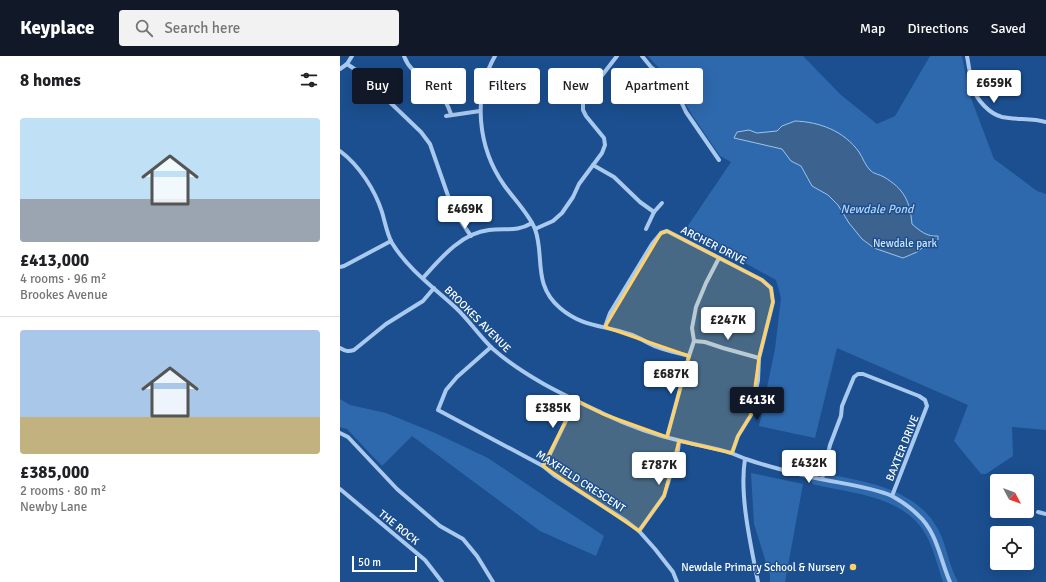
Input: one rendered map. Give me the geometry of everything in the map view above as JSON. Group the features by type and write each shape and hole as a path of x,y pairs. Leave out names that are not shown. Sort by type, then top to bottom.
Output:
{"street":[{"path":"340,69 347,64 352,56"},
{"path":"404,56 407,65 442,95 451,114"},
{"path":"494,56 484,85 480,111 483,140 494,171 535,229 538,240 541,275 545,288 552,299 558,306 576,319 590,325 632,334 658,347 689,356"},
{"path":"535,229 553,221 562,212 574,197 579,184 602,153 604,138 586,116 583,110 583,102 585,93 600,78 617,56"},
{"path":"642,56 651,67 670,82 686,112 719,160"},
{"path":"967,56 973,88 980,101 989,111 1001,117 1037,119 1046,122"},
{"path":"347,64 368,78 376,89 420,132 430,144 451,204 471,236"},
{"path":"446,116 451,114 480,111"},
{"name":"BROOKES AVENUE","path":"340,151 346,155 359,170 370,187 379,204 391,241 403,258 422,278 457,309 491,347 513,366 534,379 603,414 625,423 679,441 732,453 746,459 892,496"},
{"path":"593,165 614,177 640,202 654,212"},
{"path":"646,229 654,212 662,203"},
{"path":"422,278 442,256 481,231 518,229 532,223"},
{"name":"ARCHER DRIVE","path":"605,327 610,313 652,244 661,233 667,231 762,280 771,288 773,302 759,358 758,380 751,415 738,436 732,453"},
{"path":"340,267 391,241"},
{"path":"667,437 694,340 692,328 696,307 719,258"},
{"path":"340,348 350,351 354,350 382,327 423,301 434,288"},
{"path":"694,340 759,358"},
{"name":"MAXFIELD CRESCENT","path":"491,347 446,390 438,410 543,466 554,475 626,521 639,531 655,549 673,572 677,582"},
{"name":"BAXTER DRIVE","path":"822,479 830,445 841,416 842,406 854,377 858,374 863,374 919,396 925,400 927,406 892,496"},
{"path":"543,466 576,400"},
{"path":"340,433 348,437 397,489 435,522 463,539 477,556 493,582"},
{"path":"639,531 664,496 678,450 679,441"},
{"path":"746,459 744,469 745,498 758,582"},
{"name":"THE ROCK","path":"340,489 425,560 442,582"},
{"path":"892,496 917,514 928,526 933,534 950,582"},
{"path":"1038,512 1046,514"}],"highlighted area":[{"path":"667,231 762,280 771,288 773,302 759,358 751,415 738,436 732,453 679,441 664,496 639,531 543,466 576,400 603,414 667,437 689,356 605,327 661,233"}],"green space":[{"name":"Newdale park","path":"648,56 803,56 841,95 877,124 895,116 930,56 962,56 969,93 994,159 1037,191 1046,194 1046,430 1012,427 1013,456 986,474 981,474 954,441 968,405 837,348 815,438 759,426 775,349 781,298 776,280 685,230 731,162 720,156 686,104 703,104 703,68 659,68"},
{"path":"340,399 350,405 386,413 435,433 488,458 604,536 596,556 540,531 412,436 382,466 347,429 340,427"},
{"path":"751,473 803,484 785,582 770,582 770,575 754,524"},
{"path":"823,473 889,489 918,505 939,531 952,570 958,582 943,582 930,542 923,530 913,518 901,509 887,502 857,493 812,484 811,477 822,479"}],"water":[{"name":"Newdale Pond","path":"795,121 813,123 831,129 846,138 859,152 871,171 897,186 905,196 910,209 912,224 927,234 938,236 938,240 930,242 917,252 903,258 874,248 862,239 849,223 838,205 828,195 812,186 801,166 791,161 782,149 734,138 737,132 749,130 757,133 777,131 782,126"}],"place":[{"name":"Newdale Primary School & Nursery","path":"853,567"}]}
